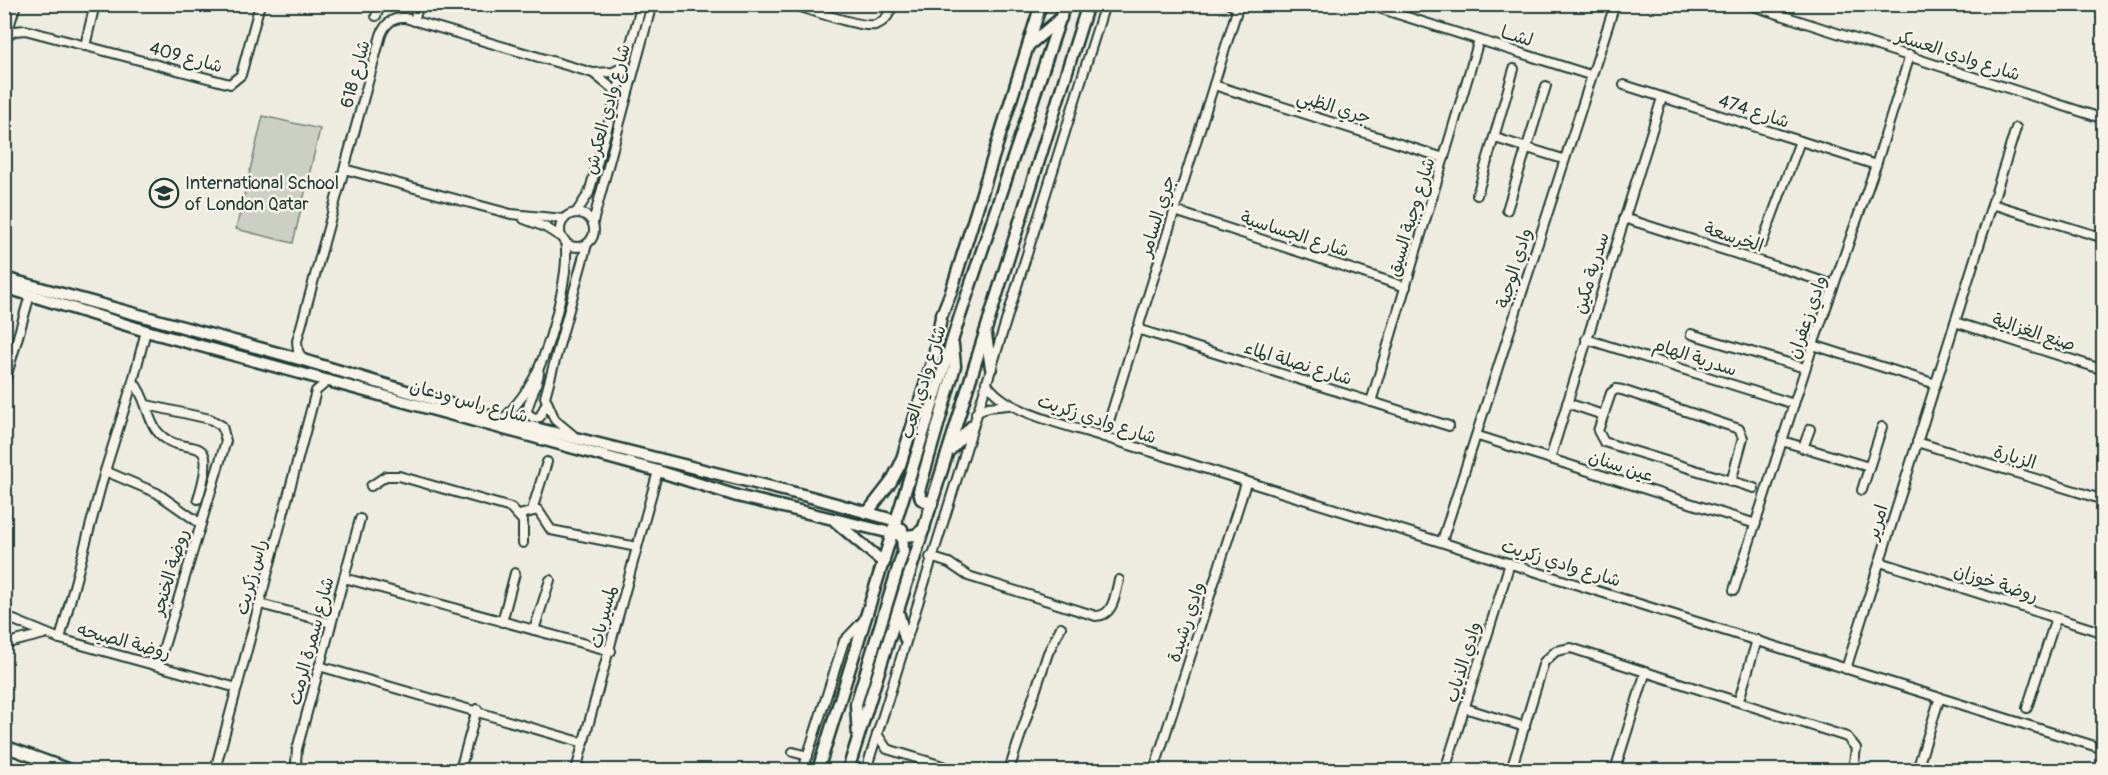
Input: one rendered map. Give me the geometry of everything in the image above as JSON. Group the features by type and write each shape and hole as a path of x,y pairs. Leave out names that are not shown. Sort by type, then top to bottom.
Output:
{"street":[{"path":"5,40 8,4"},
{"path":"8,15 16,4"},
{"path":"85,46 95,4"},
{"name":"شارع 409","path":"8,15 26,30 231,84 241,75 260,4"},
{"path":"376,15 381,4"},
{"name":"شارع وادي العكرش","path":"576,213 589,193 642,4"},
{"name":"شارع وادي العكرش","path":"592,222 652,4"},
{"path":"791,4 868,25 876,25 888,17 893,4"},
{"name":"شارع وادي العب","path":"867,513 891,482 903,456 936,344 940,317 951,292 1041,4"},
{"name":"شارع وادي العب","path":"897,522 959,319 1065,4"},
{"path":"848,771 1088,4"},
{"path":"866,771 930,557 1105,4"},
{"path":"1228,4 1239,6"},
{"name":"لشــا","path":"1366,4 1590,75"},
{"name":"وادي الوجبة","path":"1442,541 1478,436 1563,159 1615,4"},
{"name":"شارع وادي العسكر","path":"1747,4 2103,119"},
{"path":"414,21 418,5"},
{"name":"جري السامر","path":"1104,437 1239,6"},
{"name":"شارع 618","path":"297,341 383,31 395,18 414,21 593,73 613,72 625,66"},
{"path":"1028,46 1061,18"},
{"path":"5,40 15,31 26,30"},
{"name":"شارع وجبة السيق","path":"1371,402 1479,40"},
{"name":"وادي زعفران","path":"1734,590 1805,368 1876,165 1910,55"},
{"path":"1477,195 1514,69"},
{"name":"شارع 618","path":"593,73 618,93"},
{"name":"جري الظبي","path":"1214,85 1444,158"},
{"path":"1507,210 1546,86"},
{"name":"شارع 474","path":"1624,86 1876,165"},
{"name":"سدرية مكين","path":"1550,459 1662,98"},
{"name":"شارع وادي العسكر","path":"2056,103 2103,114"},
{"name":"امرير","path":"1846,669 2016,128"},
{"path":"1495,138 1563,159"},
{"path":"1762,243 1800,141"},
{"path":"344,170 511,214 545,227 573,246 587,244"},
{"path":"1992,204 2103,238"},
{"name":"شارع الجساسية","path":"1175,211 1406,287"},
{"path":"511,214 564,219 576,213 586,215 592,222 594,232 587,244 546,386 546,404 540,417 534,418 527,413 526,407 536,391 542,360 565,278 564,240 560,226 564,219"},
{"name":"الخرسعة","path":"1624,218 1834,285"},
{"name":"شارع راس ودعان","path":"4,278 283,354 503,420 897,522"},
{"name":"شارع راس ودعان","path":"4,287 146,331 658,471 737,496 899,535"},
{"path":"4,385 6,371 30,295"},
{"path":"936,344 959,319"},
{"name":"صنع الغزالية","path":"1955,322 2103,370"},
{"name":"شارع نصلة الماء","path":"1137,329 1449,426"},
{"path":"60,639 105,471 146,331"},
{"path":"986,331 991,368"},
{"path":"1691,334 1805,368"},
{"name":"سدرية الهام","path":"1586,339 1794,404"},
{"path":"283,354 297,341"},
{"path":"297,341 298,351 303,360"},
{"path":"932,504 921,499 919,490 955,366 953,341"},
{"path":"1813,345 1936,384"},
{"path":"503,420 530,386 542,360"},
{"path":"309,375 316,391 329,380"},
{"path":"133,381 147,405 159,434 197,448 205,457 207,468 198,499"},
{"name":"شارع وادي زكريت","path":"986,382 996,396 1009,405 1104,437 2103,749"},
{"path":"1731,482 1743,438 1736,427 1619,389 1611,393 1598,431 1604,442 1731,482 1754,488"},
{"name":"راس زكريت","path":"215,771 316,391"},
{"path":"1567,403 1603,415"},
{"path":"546,404 559,425 579,439"},
{"path":"147,405 210,419 222,426 226,441 201,524"},
{"name":"شارع وادي زكريت","path":"976,413 988,406 1009,405"},
{"path":"948,452 972,426"},
{"path":"1862,490 1882,427"},
{"path":"1803,448 1810,429"},
{"name":"عين سنان","path":"1478,436 1756,524"},
{"path":"1782,441 1869,467"},
{"name":"الزبارة","path":"1917,442 2103,500"},
{"path":"903,456 909,485"},
{"path":"531,510 547,462"},
{"name":"روضة الخنجر","path":"105,471 158,492 201,524 158,666"},
{"name":"لمسيربات","path":"576,771 611,651 658,471"},
{"path":"371,486 386,476 399,476 511,508 519,515 525,528 523,543"},
{"name":"وادي رشيدة","path":"1155,771 1246,483"},
{"path":"519,515 531,510 541,512 546,525 551,530 637,547"},
{"path":"831,518 884,563"},
{"name":"شارع سمرة الرمث","path":"299,771 295,756 360,519"},
{"path":"858,738 856,704 903,552 897,522"},
{"path":"899,535 915,535 924,529"},
{"path":"818,771 884,563 899,535"},
{"path":"930,557 949,563 968,576 1100,616 1111,609 1119,580"},
{"name":"روضة خوزان","path":"1880,562 2103,633"},
{"name":"وادي الذياب","path":"1445,771 1510,563"},
{"path":"502,622 515,573"},
{"path":"344,578 611,651"},
{"path":"534,630 550,580"},
{"path":"260,604 331,623"},
{"path":"899,614 905,638"},
{"name":"روضة الصيحه","path":"4,616 60,639 237,688"},
{"path":"803,771 844,641 867,618"},
{"path":"2027,708 2056,618"},
{"path":"1009,771 1048,653 1060,627"},
{"path":"4,641 12,642 44,634"},
{"path":"1739,700 1757,640"},
{"path":"1511,771 1544,662 1556,651 1571,648 1847,736 1856,748 1853,771"},
{"path":"319,666 477,709 584,743"},
{"path":"1615,771 1646,671"},
{"path":"1917,771 1940,698"},
{"path":"1464,708 1525,727"},
{"path":"460,771 477,709"},
{"path":"877,734 887,749 956,771"},
{"path":"4,746 70,771"},
{"path":"870,758 887,749"},
{"path":"793,752 808,756"}],"shaded area":[{"path":"263,116 320,129 293,243 236,229"}],"place":[{"name":"International School of London Qatar","path":"164,193"}]}
